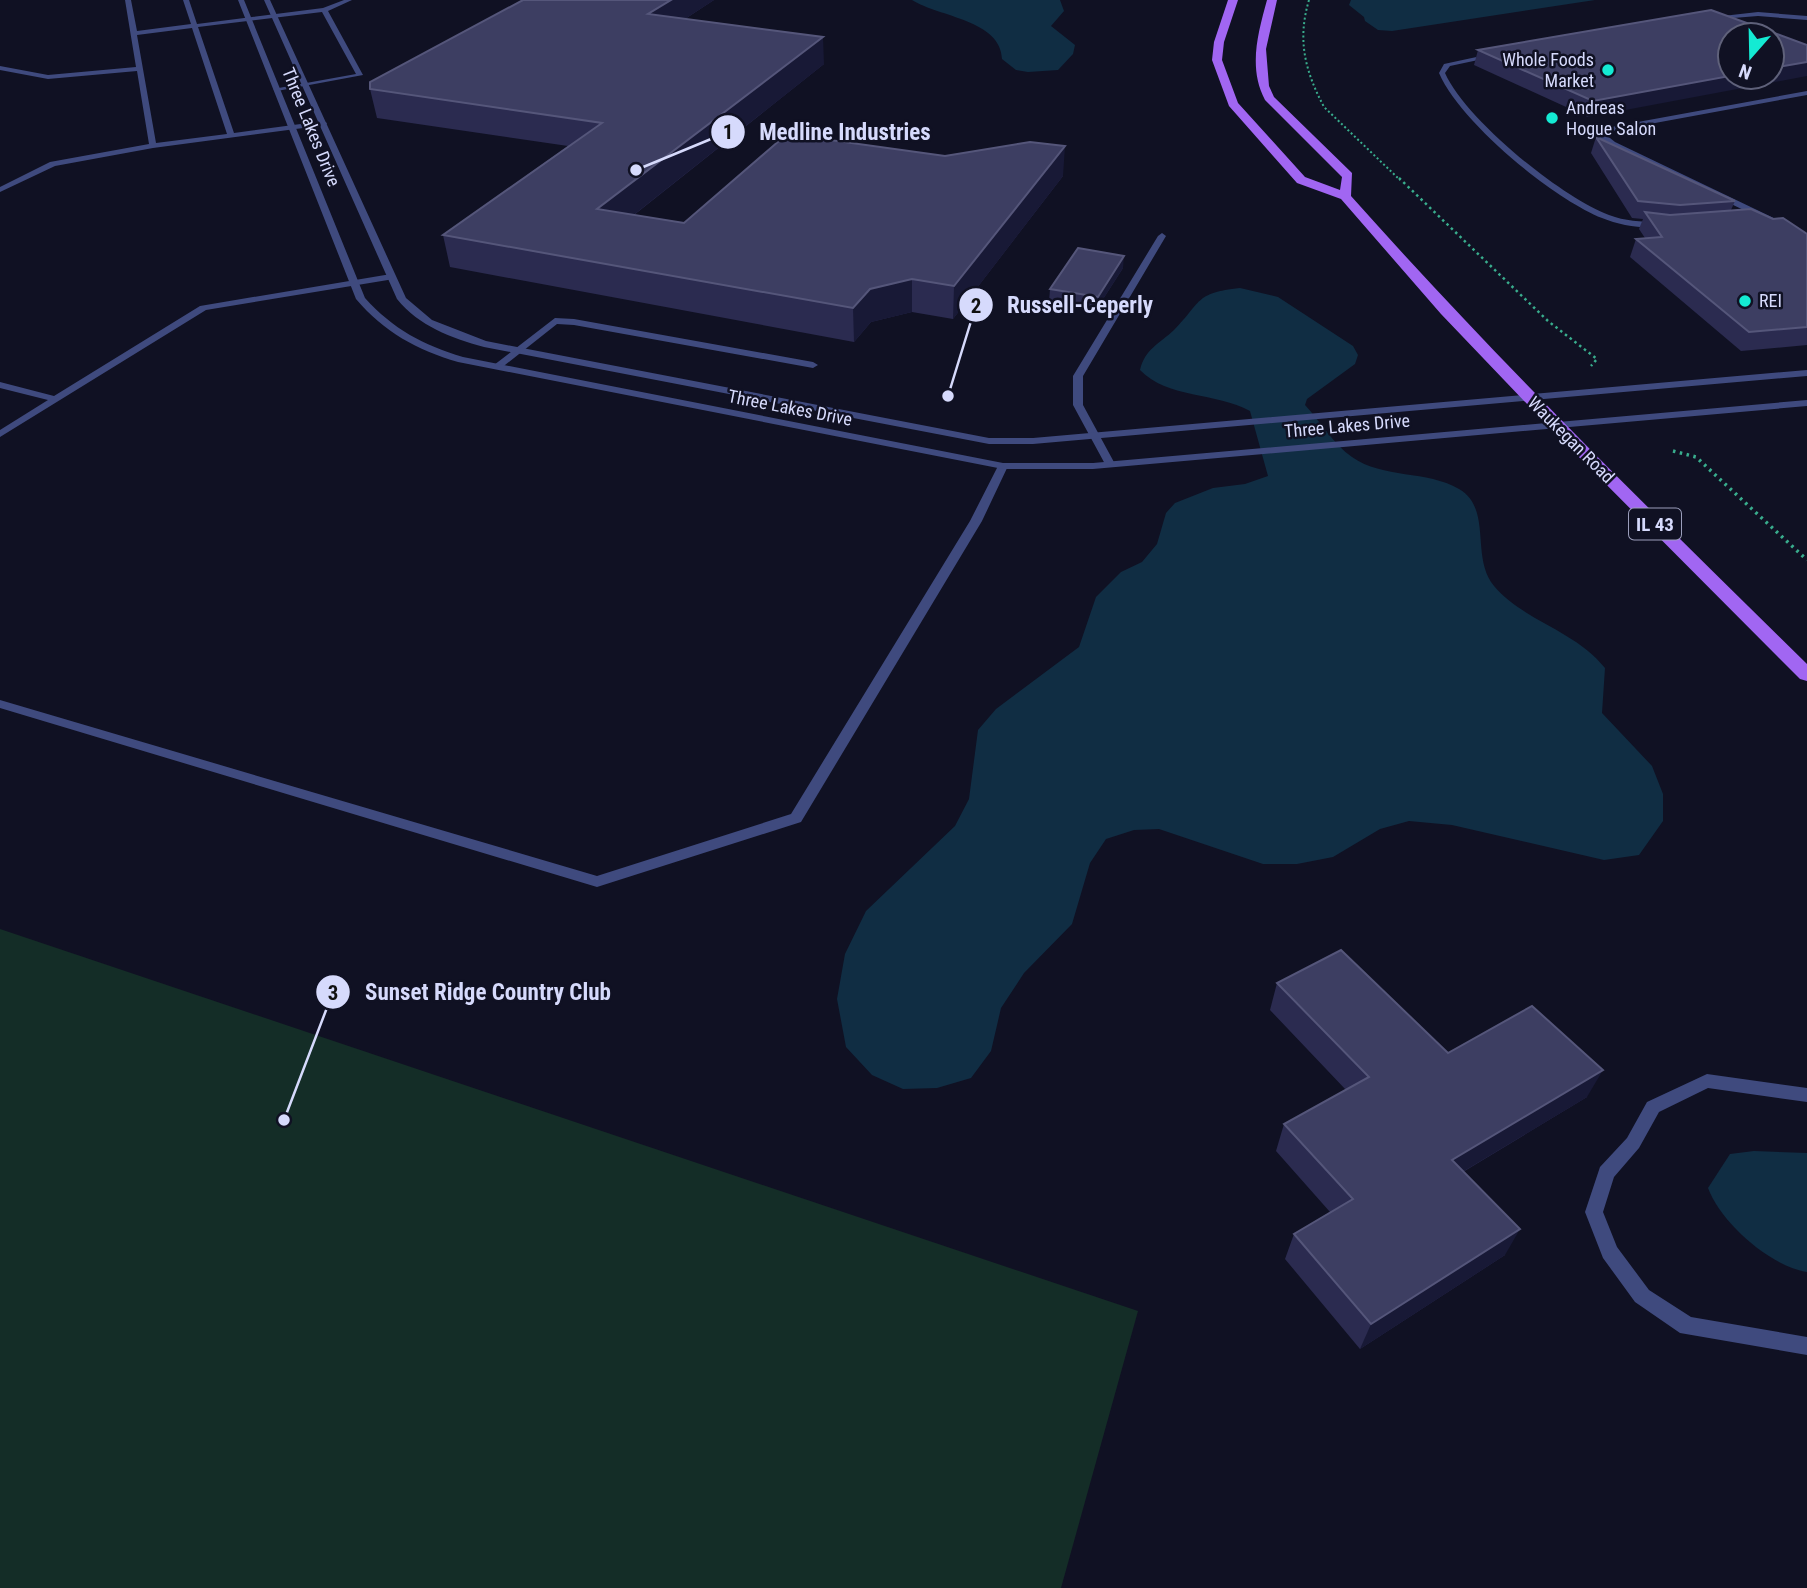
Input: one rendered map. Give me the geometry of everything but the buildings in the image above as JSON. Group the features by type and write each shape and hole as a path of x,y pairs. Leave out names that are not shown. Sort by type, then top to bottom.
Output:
{"main road":[{"name":"Waukegan Road","path":"1233,0 1219,42 1217,60 1233,104 1301,180 1345,196 1446,311 1526,395 1807,675"},
{"name":"Waukegan Road","path":"1272,0 1261,44 1261,85 1269,98 1348,176 1345,196"}],"street":[{"path":"128,0 153,146"},
{"path":"186,0 232,135"},
{"name":"Three Lakes Drive","path":"241,0 361,299 380,323 397,335 432,352 497,368 1003,466 1110,464 1807,402"},
{"name":"Three Lakes Drive","path":"267,0 401,299 414,315 452,334 517,350 989,441 1097,435 1526,395 1807,373"},
{"path":"135,33 324,10 349,0"},
{"path":"277,89 360,75 324,10"},
{"path":"1699,20 1758,14 1807,18"},
{"path":"1508,52 1444,66 1443,76 1459,102 1486,130 1539,175 1601,215 1665,226"},
{"path":"0,68 48,76 141,69"},
{"path":"1806,235 1612,144 1601,137 1601,133 1807,93"},
{"path":"0,190 53,164 153,146 323,123"},
{"path":"1748,221 1774,219"},
{"path":"1110,464 1097,435 1078,405 1078,376 1162,236"},
{"path":"0,434 203,308 391,277"},
{"path":"497,368 555,321 574,321 813,365"},
{"path":"0,385 55,399"},
{"path":"0,704 597,881 796,818 976,521 1003,466"},
{"path":"1807,1095 1707,1081 1653,1107 1633,1143 1606,1172 1594,1212 1610,1252 1642,1296 1687,1326 1807,1346"}],"path":[{"path":"1308,0 1300,36 1302,63 1324,107 1548,321 1597,359 1591,366"},
{"path":"1673,451 1696,457 1807,561"}],"green space":[{"path":"0,929 1138,1311 1061,1588 0,1588"}],"water":[{"path":"912,0 1060,0 1064,11 1051,26 1075,45 1073,54 1058,70 1016,70 1002,59 999,46 980,28"},
{"path":"1351,0 1595,0 1392,31 1378,30 1365,21 1364,17 1349,5"},
{"path":"1240,288 1278,297 1353,346 1358,355 1355,364 1307,399 1305,405 1339,446 1364,464 1446,483 1469,498 1479,521 1483,561 1494,586 1520,609 1579,644 1605,668 1602,713 1652,766 1663,794 1663,821 1639,855 1604,860 1452,825 1409,821 1380,829 1333,857 1297,864 1263,864 1159,829 1134,830 1106,839 1090,863 1072,924 1024,973 1001,1008 991,1051 971,1078 937,1088 903,1089 872,1075 846,1047 837,999 845,954 866,911 955,826 969,799 978,730 996,709 1079,647 1096,597 1121,572 1142,562 1157,544 1166,513 1175,503 1213,488 1245,484 1268,476 1250,411 1237,405 1164,386 1140,370 1153,347 1174,330 1200,300 1214,293"},
{"path":"1754,1151 1807,1153 1807,1272 1778,1261 1748,1241 1724,1215 1708,1188 1730,1154"}],"place":[{"name":"Whole Foods Market","path":"1608,70"},
{"name":"Andreas Hogue Salon","path":"1552,118"},
{"name":"Medline Industries","path":"636,170"},
{"name":"REI","path":"1745,301"},
{"name":"Russell-Ceperly","path":"948,396"},
{"name":"Sunset Ridge Country Club","path":"284,1120"}]}
